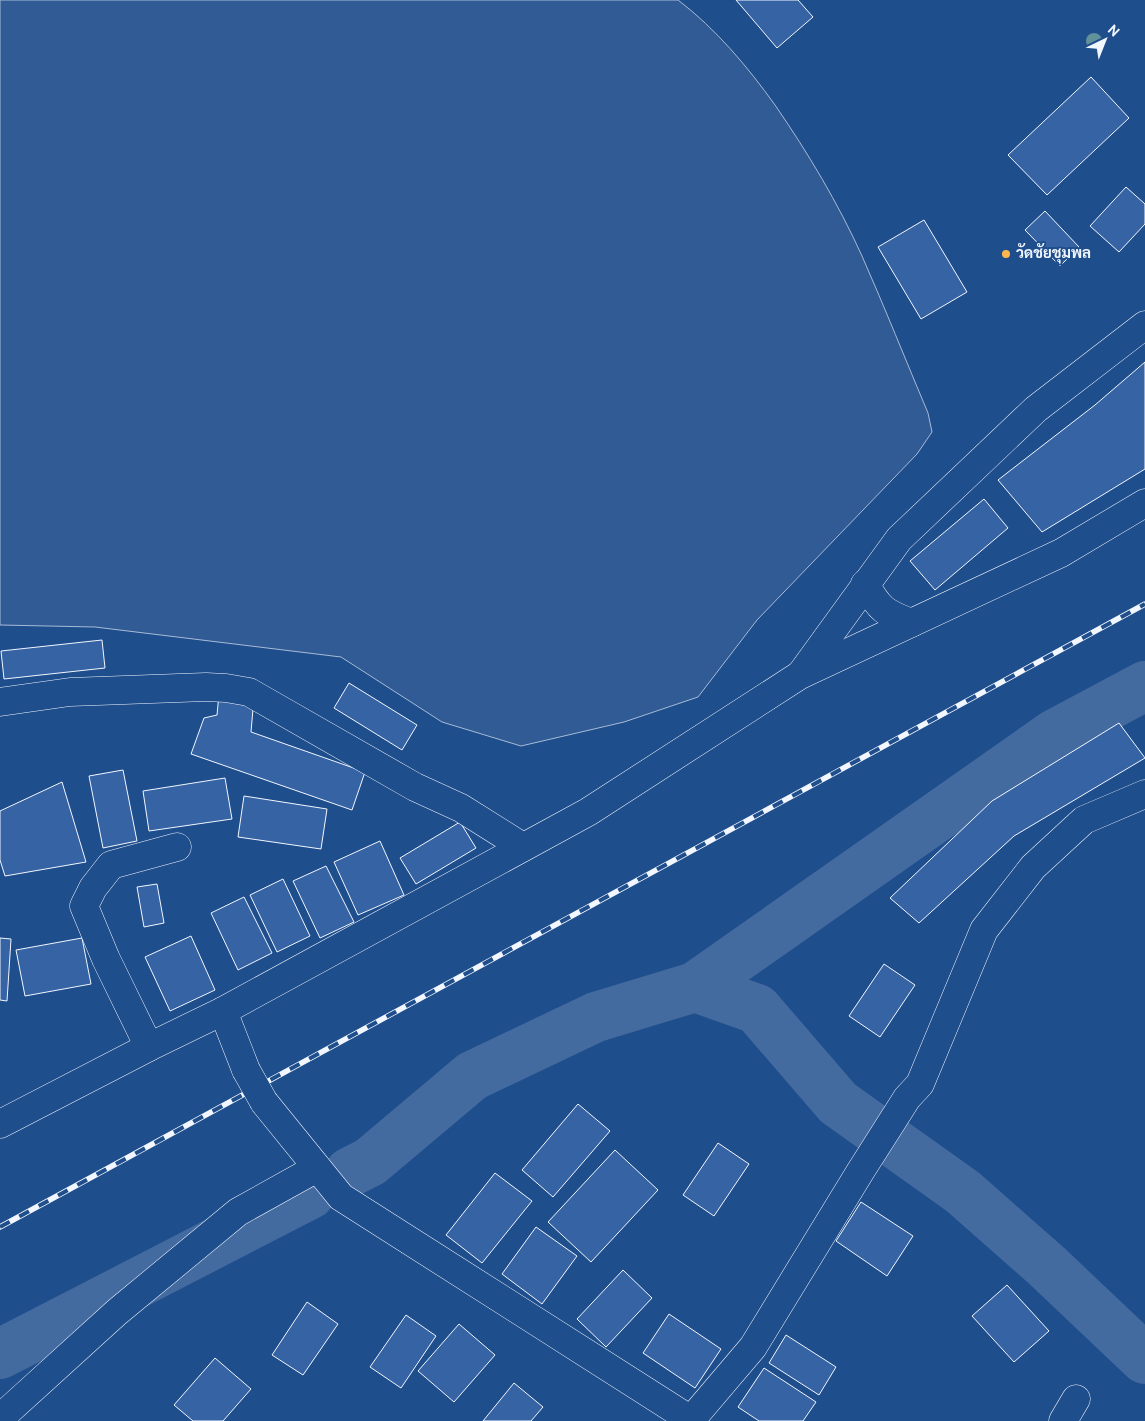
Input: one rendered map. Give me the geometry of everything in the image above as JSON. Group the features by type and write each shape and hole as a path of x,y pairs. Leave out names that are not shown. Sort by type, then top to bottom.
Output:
{"street":[{"path":"800,675 899,539 1036,409 1145,325"},
{"path":"0,1124 224,1012 588,812 800,675 1061,553 1145,503"},
{"path":"865,584 874,600 886,613 911,623"},
{"path":"0,702 70,692 206,687 249,692 415,787 461,808 523,847"},
{"path":"224,1012 246,1070 264,1102 341,1197 692,1421 753,1347 860,1172 907,1098 920,1084 984,930 1033,867 1084,820 1145,794"},
{"path":"149,1048 106,959 84,906 93,888 111,864 177,847"},
{"path":"2,1421 8,1411 117,1312 238,1212 317,1168"}],"shaded area":[{"path":"0,0 678,0 718,36 753,76 775,105 811,160 853,236 871,276 928,413 932,432 917,454 757,620 698,697 624,722 521,746 442,722 341,657 95,627 0,625"}],"building":[{"path":"736,0 798,0 813,17 777,48"},
{"path":"1091,77 1129,118 1047,195 1008,155"},
{"path":"1126,187 1145,204 1145,224 1119,252 1090,226"},
{"path":"1045,211 1079,247 1060,266 1025,230"},
{"path":"924,220 967,292 921,319 878,247"},
{"path":"1145,362 1145,469 1042,532 998,480 1095,405"},
{"path":"984,499 1008,528 935,590 910,561"},
{"path":"102,640 105,668 4,679 1,651"},
{"path":"349,683 417,725 402,750 334,708"},
{"path":"219,694 254,697 251,732 365,772 352,810 191,754 204,718 217,715"},
{"path":"1119,723 1145,758 1014,836 919,923 890,898 992,801"},
{"path":"123,770 137,841 103,848 89,776"},
{"path":"225,778 232,819 149,831 143,791"},
{"path":"62,782 86,862 5,876 0,860 0,811"},
{"path":"244,796 327,809 321,849 238,837"},
{"path":"460,822 476,848 416,884 400,858"},
{"path":"380,841 404,895 358,915 334,862"},
{"path":"326,866 354,922 320,938 293,881"},
{"path":"283,879 310,936 277,952 250,895"},
{"path":"157,884 164,923 144,927 137,887"},
{"path":"244,897 272,953 238,970 211,913"},
{"path":"191,936 215,990 170,1011 145,957"},
{"path":"0,938 11,939 7,1001 0,1000"},
{"path":"82,938 91,984 25,996 16,950"},
{"path":"884,964 915,985 880,1037 849,1016"},
{"path":"578,1104 610,1131 553,1197 522,1170"},
{"path":"718,1143 749,1164 714,1216 683,1195"},
{"path":"615,1150 658,1190 591,1262 548,1222"},
{"path":"495,1173 532,1201 482,1263 446,1235"},
{"path":"861,1202 913,1236 887,1276 836,1241"},
{"path":"536,1227 577,1256 542,1304 502,1274"},
{"path":"623,1270 652,1298 606,1347 577,1319"},
{"path":"1007,1285 1049,1331 1014,1362 972,1316"},
{"path":"307,1302 338,1324 303,1375 272,1355"},
{"path":"669,1314 721,1349 695,1388 643,1353"},
{"path":"406,1315 436,1336 401,1388 370,1367"},
{"path":"459,1324 495,1355 454,1402 418,1371"},
{"path":"786,1335 836,1367 819,1395 769,1363"},
{"path":"215,1358 251,1389 223,1421 193,1421 174,1405"},
{"path":"764,1368 816,1402 803,1421 759,1421 738,1407"},
{"path":"514,1383 543,1407 531,1421 483,1421"}],"waterway":[{"path":"350,1172 370,1162 472,1076 596,1017 695,987 1055,734 1145,686"},
{"path":"695,987 757,1009 838,1103 963,1192 1048,1267 1145,1359"},
{"path":"0,1354 310,1194"}],"railway":[{"path":"0,1227 1145,604"}],"place":[{"name":"วัดชัยชุมพล","path":"1006,254"}]}
